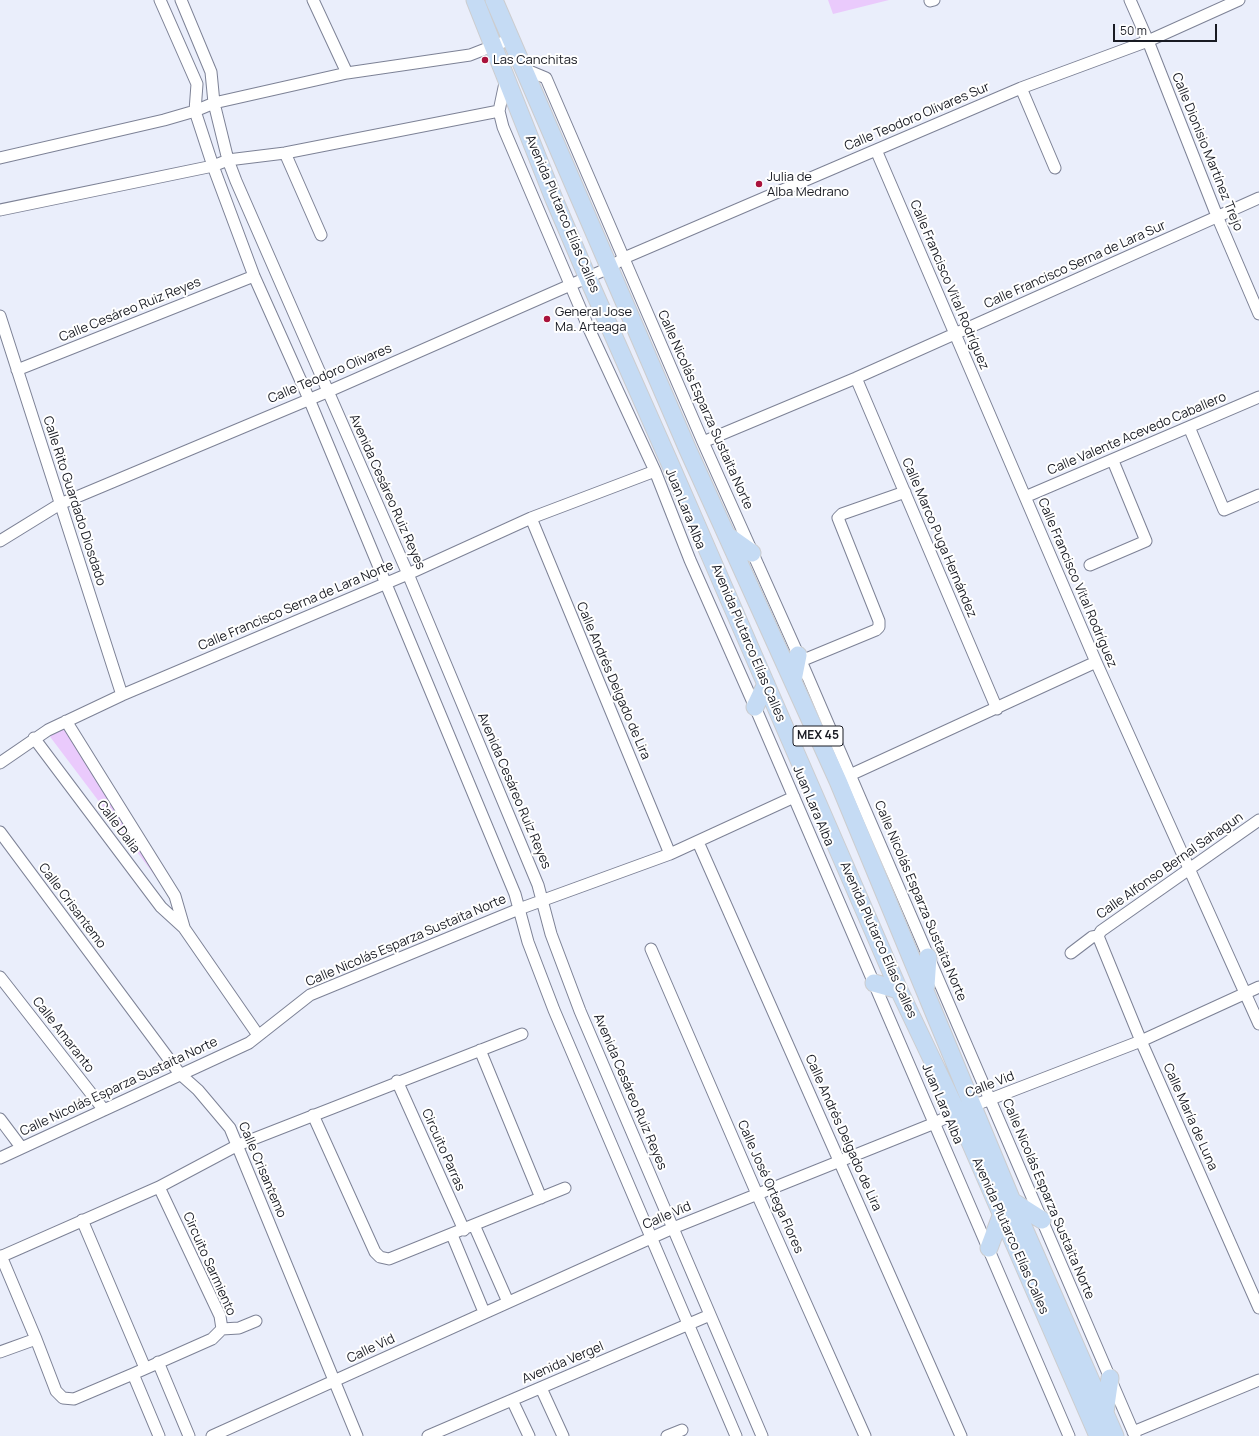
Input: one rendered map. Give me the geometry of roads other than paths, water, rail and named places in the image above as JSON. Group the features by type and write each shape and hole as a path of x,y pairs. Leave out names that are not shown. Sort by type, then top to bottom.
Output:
{"main road":[{"name":"Avenida Plutarco Elías Calles","path":"475,0 506,75 514,102 587,276 709,552 899,990 965,1110 1012,1201 1115,1436"},
{"name":"Avenida Plutarco Elías Calles","path":"494,0 522,68 688,450 838,781 926,988 1001,1216 1098,1436"},
{"path":"728,536 752,553"},
{"path":"793,680 800,658"},
{"path":"755,707 766,684"},
{"path":"926,988 928,957"},
{"path":"874,983 899,990"},
{"path":"1012,1201 1042,1220"},
{"path":"988,1248 1001,1216"},
{"path":"1105,1412 1110,1378"}],"street":[{"path":"160,0 197,84 195,111 213,166 254,276 309,399 515,894 528,942 554,1010 736,1436"},
{"name":"Avenida Cesáreo Ruiz Reyes","path":"181,0 211,72 214,103 228,160 327,392 408,574 538,884 551,934 580,1011 762,1436"},
{"path":"313,0 347,73"},
{"name":"Calle Dionisio Martínez Trejo","path":"1130,0 1148,40 1217,216 1259,314"},
{"name":"Calle Teodoro Olivares Sur","path":"609,268 624,258 1021,88 1148,40 1239,0"},
{"path":"0,158 81,140 195,111 214,103 347,73 470,55 511,39"},
{"name":"Calle Nicolás Esparza Sustaita Norte","path":"522,68 546,78 703,442 800,658 1134,1434"},
{"name":"Juan Lara Alba","path":"506,75 499,111 503,127 590,331 655,471 690,560 794,797 1069,1436"},
{"path":"1021,88 1055,168"},
{"path":"0,210 213,166 228,160 285,153 499,111"},
{"name":"Calle Francisco Vital Rodríguez","path":"876,150 1096,662 1259,1024"},
{"path":"285,153 321,235"},
{"name":"Calle Francisco Serna de Lara Sur","path":"703,442 856,378 1259,198"},
{"name":"Calle Teodoro Olivares","path":"0,541 60,504 327,392 587,276 609,268"},
{"name":"Calle Cesáreo Ruiz Reyes","path":"17,370 254,276"},
{"name":"Calle Rito Guardado Diosdado","path":"0,316 122,695"},
{"name":"Calle Marco Puga Hernández","path":"856,378 997,709"},
{"name":"Calle Valente Acevedo Caballero","path":"1025,497 1113,461 1259,397"},
{"path":"1189,428 1224,510 1259,495"},
{"path":"1090,565 1146,541 1113,461"},
{"name":"Calle Francisco Serna de Lara Norte","path":"0,763 34,738 66,721 122,695 408,574 531,518 655,471"},
{"path":"800,658 876,630 879,627 879,621 838,518 842,514 905,492"},
{"name":"Calle Andrés Delgado de Lira","path":"531,518 670,854"},
{"path":"690,560 709,552"},
{"path":"850,775 997,709 1096,662"},
{"name":"Calle Dalia","path":"66,721 175,896 184,928"},
{"name":"Calle Dalia","path":"34,738 161,908 184,928 258,1035"},
{"name":"Calle Nicolás Esparza Sustaita Norte","path":"0,1158 249,1043 310,995 519,909 670,854 794,797"},
{"name":"Calle Alfonso Bernal Sahagun","path":"1071,953 1092,937 1098,936 1101,931 1259,820"},
{"name":"Calle Crisantemo","path":"0,832 180,1074 198,1090 230,1128 357,1436"},
{"name":"Calle Andrés Delgado de Lira","path":"698,842 961,1436"},
{"name":"Calle María de Luna","path":"1098,936 1141,1041 1259,1308"},
{"name":"Calle José Ortega Flores","path":"651,949 757,1194 865,1436"},
{"name":"Calle Amaranto","path":"0,977 104,1110"},
{"name":"Calle Vid","path":"212,1436 673,1228 839,1160 1141,1041 1259,988"},
{"path":"238,1145 397,1081 522,1034"},
{"path":"480,1050 541,1198"},
{"name":"Circuito Parras","path":"397,1081 469,1228 508,1302"},
{"path":"313,1116 378,1255 389,1259 452,1235 565,1188"},
{"path":"0,1119 21,1148"},
{"name":"Circuito Sarmiento","path":"158,1187 220,1316 222,1329 212,1339 133,1374 74,1399 63,1398 56,1391 1,1256 158,1187 238,1145"},
{"path":"82,1220 145,1368"},
{"path":"452,1235 484,1312"},
{"name":"Avenida Vergel","path":"428,1436 710,1315"},
{"path":"222,1329 239,1328 256,1321"},
{"path":"0,1352 36,1339"},
{"path":"158,1362 189,1436"},
{"path":"133,1374 159,1436"},
{"path":"1134,1434 1259,1380"},
{"path":"541,1388 563,1436"},
{"path":"512,1400 529,1436"},
{"path":"667,1436 682,1430"}],"place":[{"name":"Las Canchitas","path":"485,60"},
{"name":"Julia de Alba Medrano","path":"759,184"},
{"name":"General Jose Ma. Arteaga","path":"547,319"}]}
